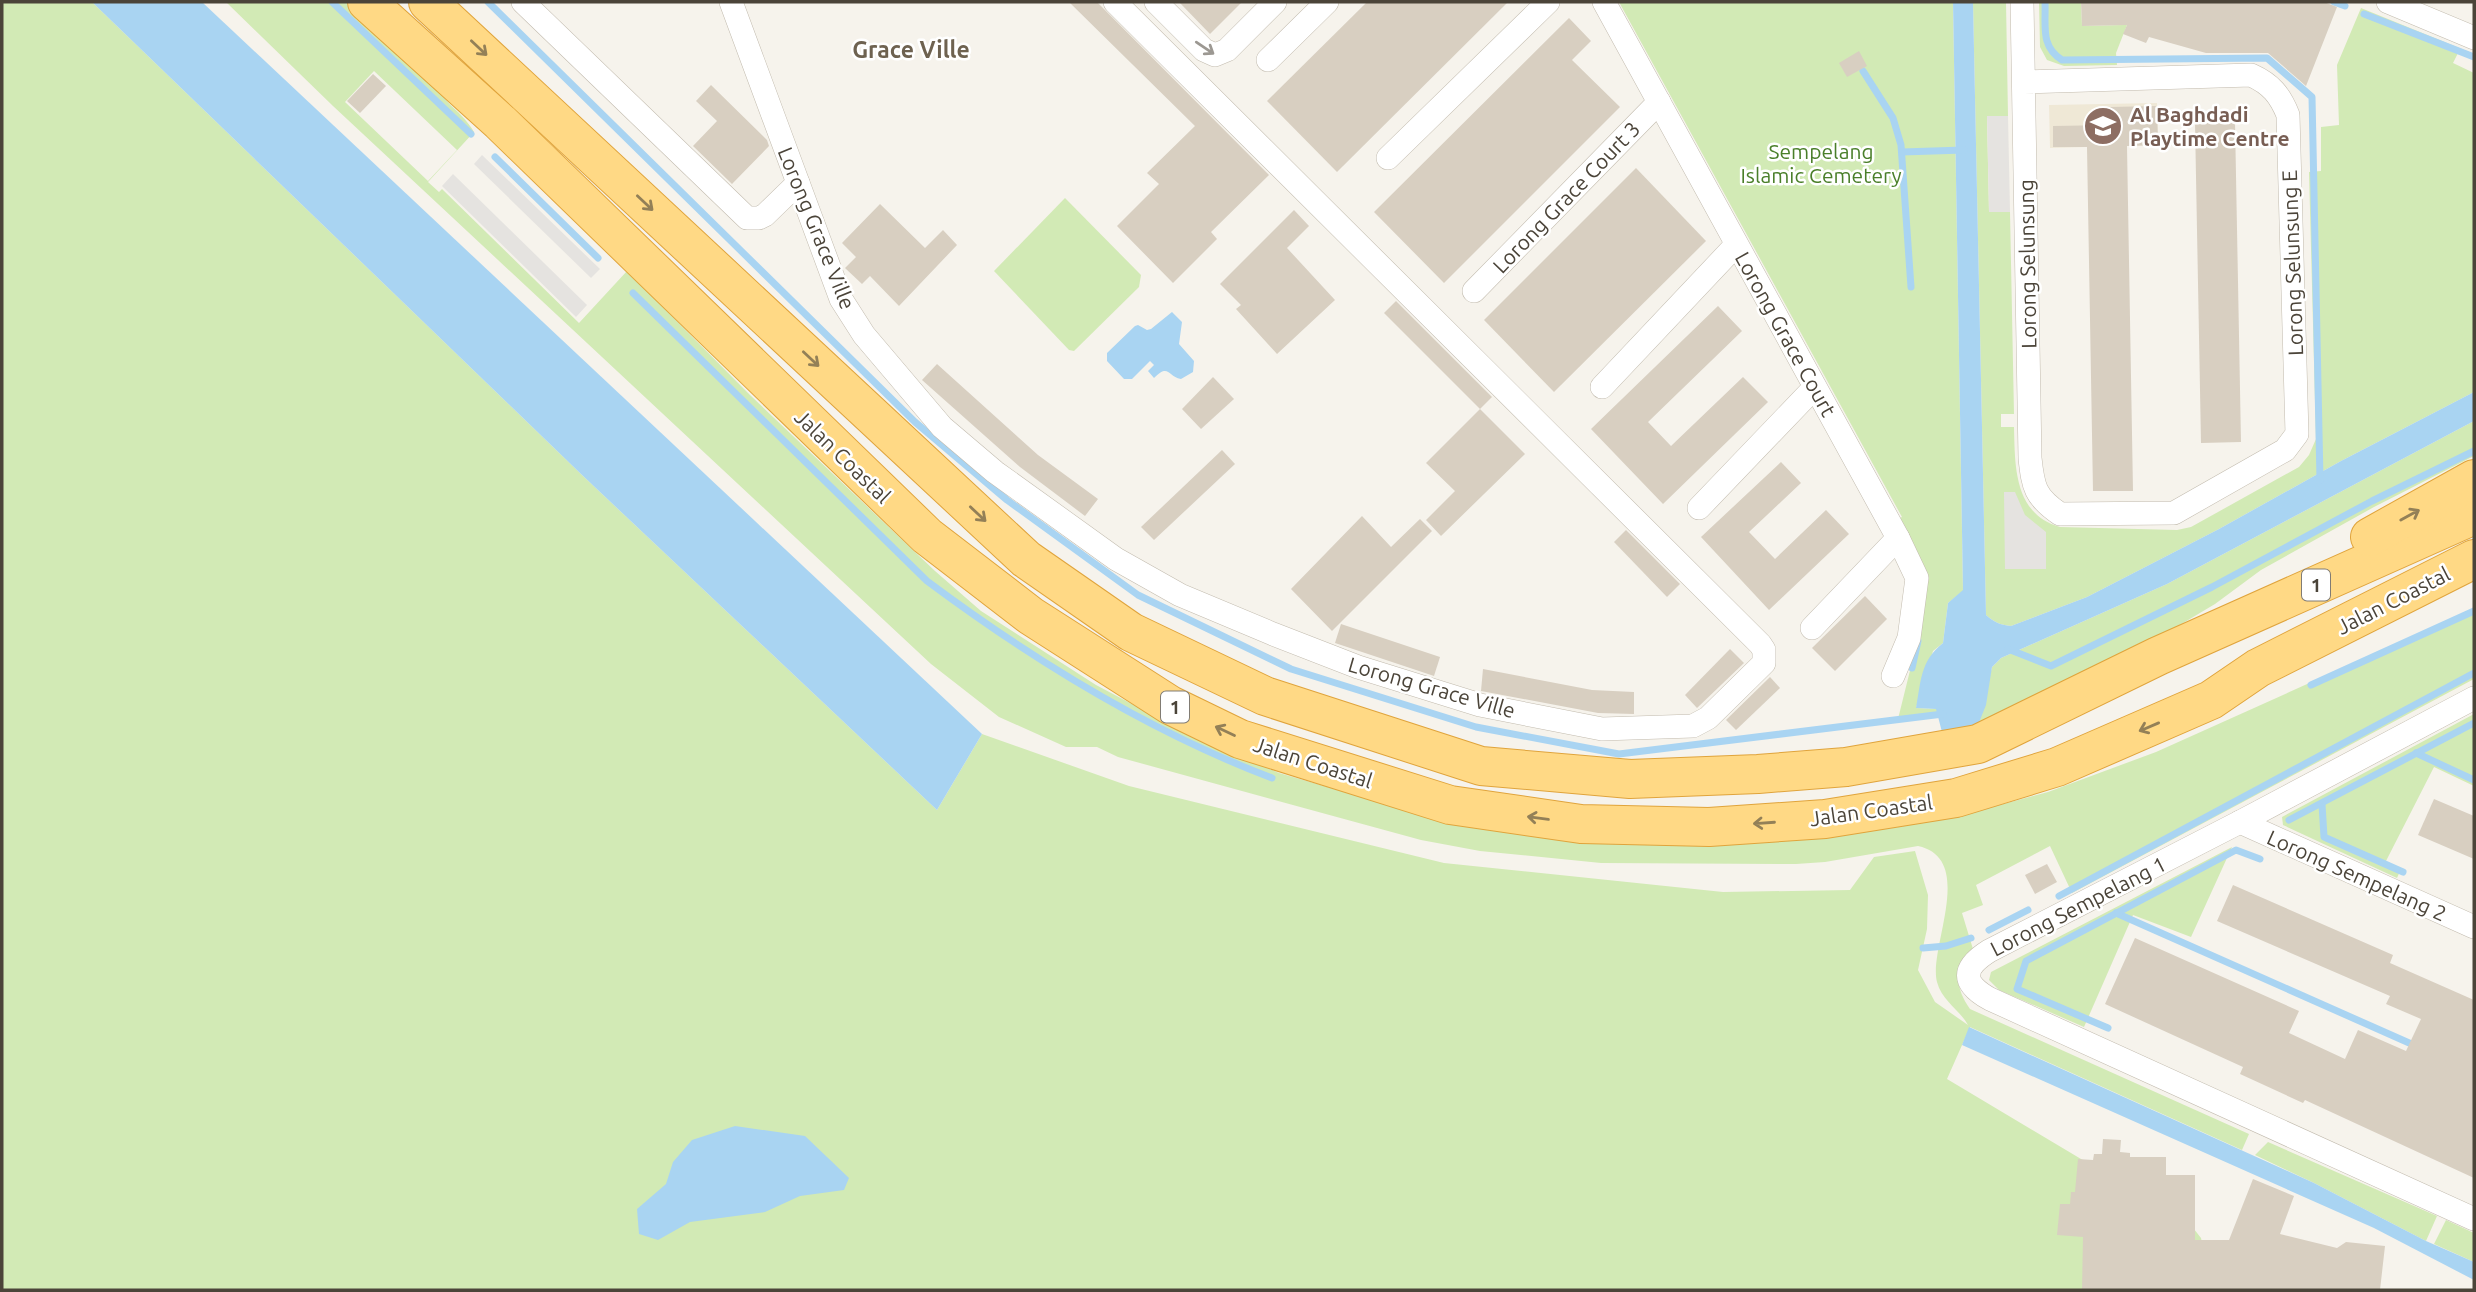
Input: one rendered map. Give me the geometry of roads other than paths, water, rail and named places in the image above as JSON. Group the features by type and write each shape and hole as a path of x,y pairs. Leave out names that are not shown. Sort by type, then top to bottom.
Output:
{"highway":[{"name":"Jalan Coastal","path":"366,2 500,122 927,536 1031,617 1170,705 1240,739 1450,805 1581,824 1709,827 1825,819 1956,798 2057,767 2211,700 2258,668 2474,559"},
{"name":"Jalan Coastal","path":"428,2 1026,559 1131,632 1265,696 1481,766 1630,779 1758,774 1846,767 1978,744 2158,656 2474,515"},
{"path":"2158,656 2200,626 2364,541 2474,479"},
{"path":"2211,700 2264,686 2474,588"}],"street":[{"path":"523,2 747,218 760,218 765,215 798,183"},
{"name":"Lorong Grace Ville","path":"732,2 841,299 873,345 942,427 995,472 1116,559 1180,595 1358,667 1480,705 1602,729 1693,726 1708,718 1764,663 1764,650 1760,644 1115,2"},
{"path":"1156,2 1204,50 1215,55 1227,50 1275,2"},
{"path":"1268,60 1326,2"},
{"path":"1388,158 1548,2"},
{"name":"Lorong Grace Court","path":"1604,2 1898,538 1917,578 1909,638 1894,676"},
{"name":"Lorong Selunsung","path":"2022,2 2030,458 2032,483 2044,504 2060,514"},
{"path":"2388,2 2474,38"},
{"name":"Lorong Selunsung E","path":"2024,82 2251,75 2275,90 2288,115 2297,434 2285,450 2174,513 2060,514"},
{"name":"Lorong Grace Court 3","path":"1474,291 1659,102"},
{"path":"1602,387 1736,244"},
{"path":"1699,508 1814,388"},
{"path":"1812,628 1898,538"},
{"name":"Lorong Sempelang 1","path":"2474,698 1989,951 1974,961 1969,979 1975,990 2474,1219"},
{"name":"Lorong Sempelang 2","path":"2240,822 2474,927"}],"water":[{"path":"92,2 202,2 982,734 937,810 582,475"},
{"path":"1953,2 1973,2 1986,615 2000,624 2011,626 2087,597 2474,392 2474,421 2167,584 2001,658 1992,667 1986,705 1978,725 1942,732 1936,709 1916,708 1926,665 1943,643 1948,603 1963,590"},
{"path":"1172,312 1182,322 1179,344 1194,361 1193,372 1181,379 1163,371 1154,378 1148,371 1154,365 1150,361 1132,379 1124,379 1107,361 1107,353 1135,326 1151,329"},
{"path":"1969,1027 2314,1183 2426,1241 2474,1262 2474,1280 2374,1228 1962,1045"},
{"path":"735,1126 805,1136 849,1178 844,1190 800,1196 765,1212 690,1222 658,1240 639,1234 637,1209 666,1184 673,1162 692,1140"}],"waterway":[{"path":"332,2 471,134"},
{"path":"488,2 915,422 1007,500 1138,595 1291,669 1476,727 1619,754 1943,714"},
{"path":"2045,2 2047,42 2062,60 2267,58 2312,97 2320,480"},
{"path":"2334,2 2345,6"},
{"path":"2364,14 2474,57"},
{"path":"1863,71 1893,118 1901,145 1911,287"},
{"path":"1902,152 1964,150"},
{"path":"495,157 598,258"},
{"path":"633,293 927,581 1008,638 1093,692 1181,738 1272,778"},
{"path":"2008,649 2051,666 2212,587 2372,501 2474,451"},
{"path":"2311,685 2474,611"},
{"path":"1912,668 1918,641"},
{"path":"2059,896 2474,673"},
{"path":"2289,820 2474,723"},
{"path":"2416,753 2474,780"},
{"path":"2322,804 2324,837 2403,872"},
{"path":"2108,1028 2017,989 2026,961 2236,850 2260,859"},
{"path":"1989,930 2028,910"},
{"path":"2116,913 2416,1046"},
{"path":"1923,948 1946,946 1971,938"}],"place":[{"name":"Al Baghdadi Playtime Centre","path":"2103,126"}],"district":[{"name":"Grace Ville","path":"911,49"}],"park label":[{"name":"Sempelang Islamic Cemetery","path":"1821,163"}]}
